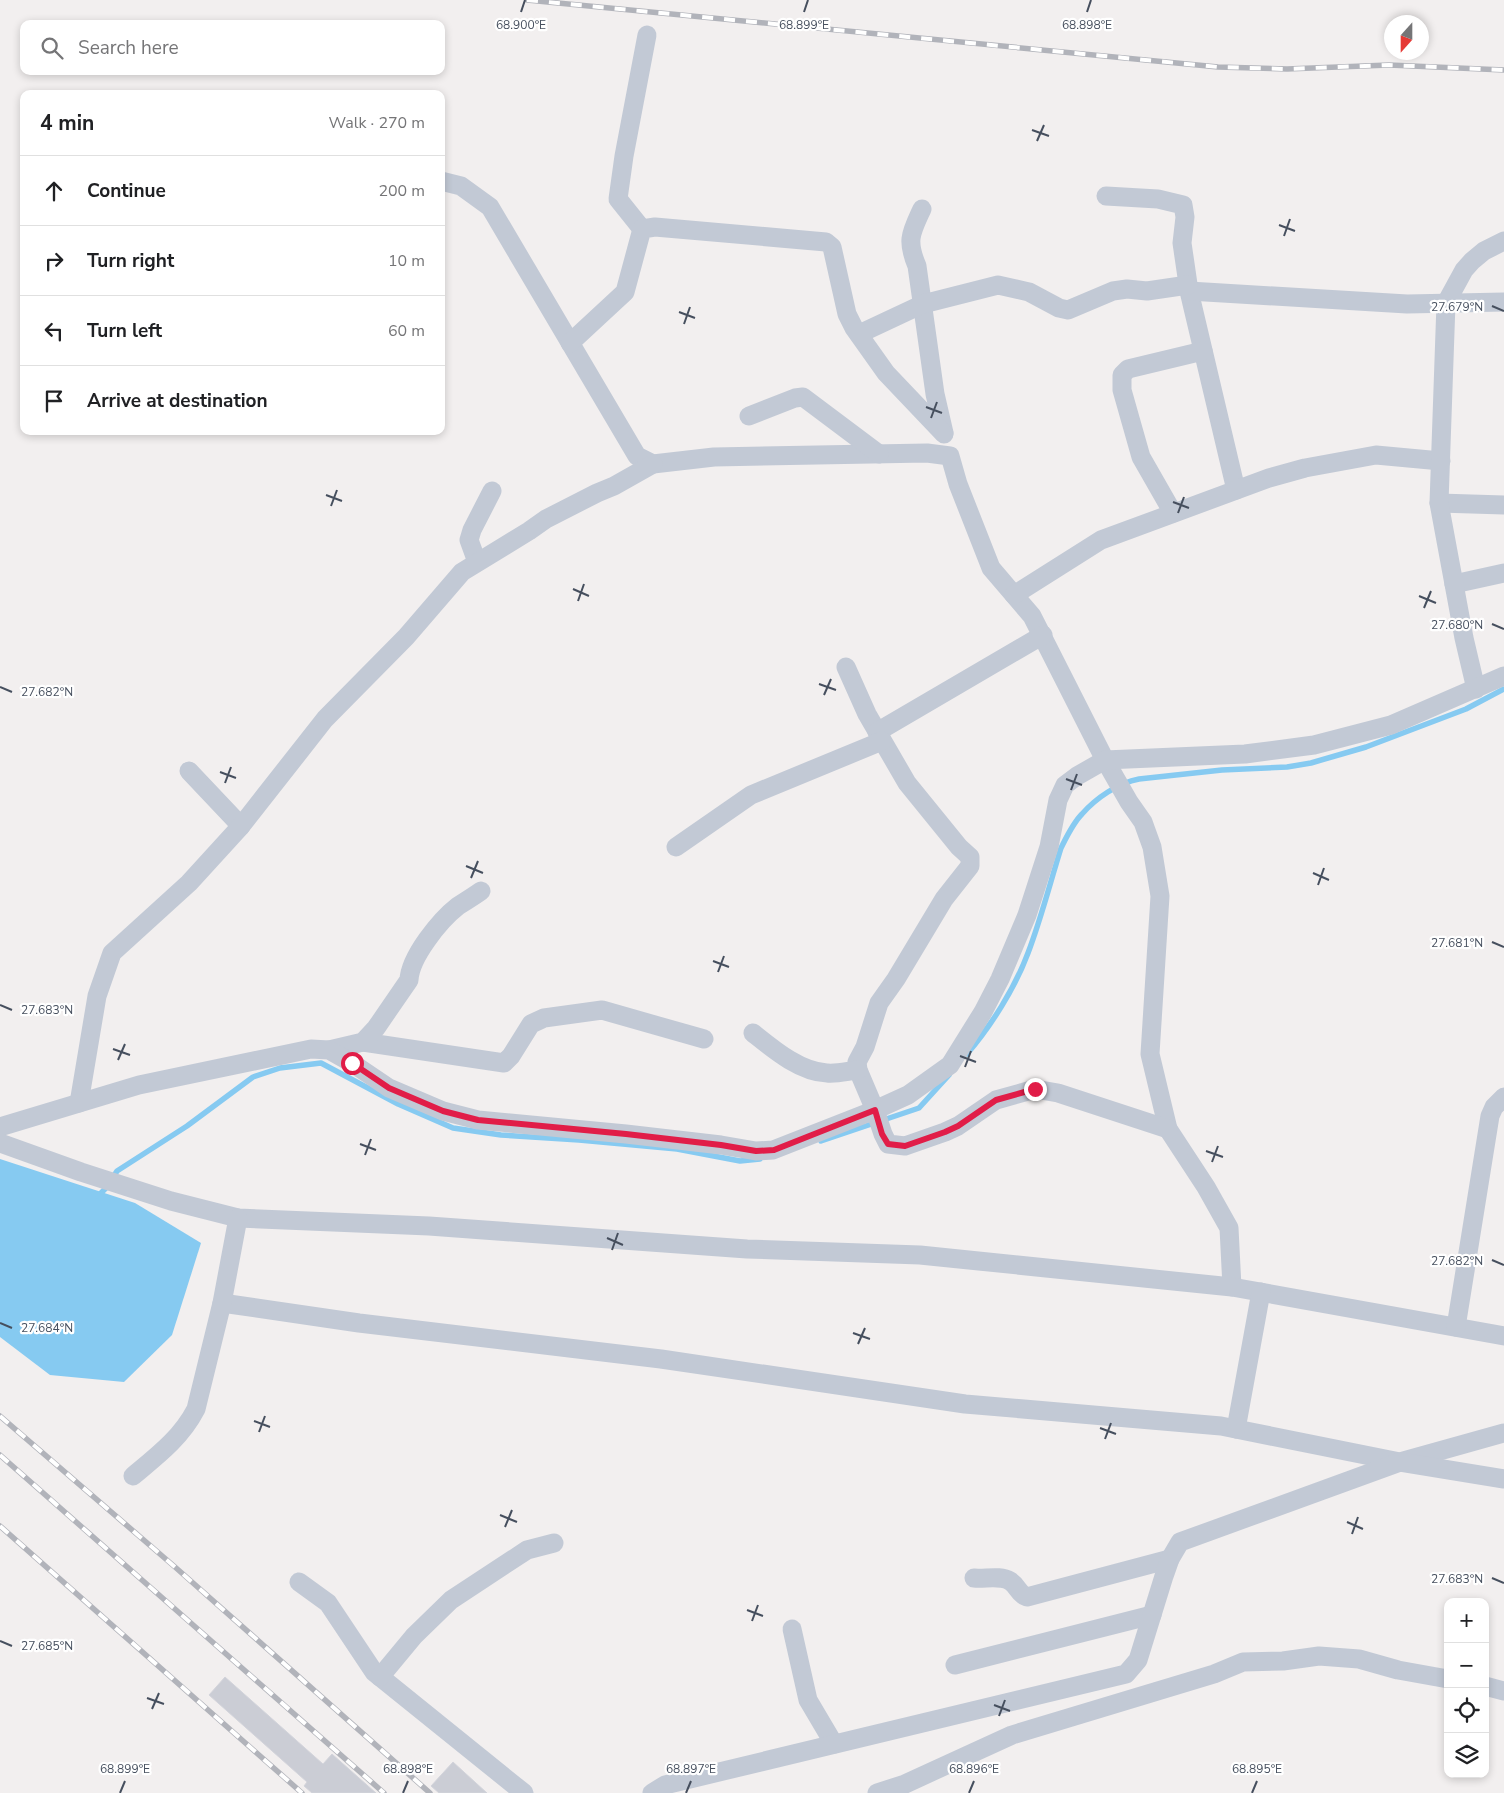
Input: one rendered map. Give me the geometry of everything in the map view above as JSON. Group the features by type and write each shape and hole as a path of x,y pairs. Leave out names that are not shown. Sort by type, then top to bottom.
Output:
{"street":[{"path":"642,229 618,199 624,156 647,35"},
{"path":"445,182 461,186 490,207 637,456 653,464"},
{"path":"1106,196 1158,199 1183,205 1182,243 1188,288 1236,490"},
{"path":"922,209 911,235 911,252 917,266 935,394 958,484 991,568 1032,616 1043,634 1078,709 1129,802 1143,822 1152,847 1160,896 1150,1054 1168,1129 1206,1187 1229,1228 1232,1287"},
{"path":"642,229 654,227 826,242 832,247 847,314 859,334 886,373 944,434"},
{"path":"570,343 625,292 642,229"},
{"path":"1476,689 1464,638 1439,502 1446,303 1464,270 1472,261 1484,251 1504,241"},
{"path":"859,334 923,304 998,285 1029,292 1059,308 1068,310 1113,291 1127,289 1147,292 1188,288 1407,304 1504,302"},
{"path":"1173,513 1142,457 1122,390 1122,375 1128,369 1203,351"},
{"path":"749,416 795,398 803,397 879,454"},
{"path":"79,1103 96,996 112,953 178,894 241,826 325,718 406,636 462,572 546,519 614,486 653,464 714,457 927,453 950,456"},
{"path":"1014,595 1101,540 1269,478 1305,468 1376,455 1441,462"},
{"path":"477,562 469,540 492,490"},
{"path":"1439,502 1504,505"},
{"path":"1454,584 1504,573"},
{"path":"676,847 751,795 879,736 1043,634"},
{"path":"846,667 867,714 913,790 959,848 970,857 970,866 944,899 880,1003 865,1047 857,1062 858,1070 882,1134 888,1144 905,1146 958,1126 996,1100 1035,1089 1058,1092 1168,1129"},
{"path":"329,1050 389,1088 443,1111 478,1120 636,1135 756,1151 774,1150 875,1112 908,1094 950,1065 983,1012 1000,979 1027,915 1049,847 1058,800 1065,785 1077,776 1109,767 1245,754 1314,745 1391,726 1504,676"},
{"path":"189,771 241,826"},
{"path":"363,1042 376,1028 409,980 409,972 422,944 456,908 481,891"},
{"path":"0,1127 139,1085 296,1051 311,1049 329,1050 363,1042 504,1063 511,1056 531,1024 544,1018 602,1010 704,1039"},
{"path":"753,1033 778,1054 810,1070 827,1074 858,1070"},
{"path":"1456,1328 1490,1116 1494,1107 1504,1097"},
{"path":"0,1143 153,1195 238,1218 429,1226 747,1249 920,1255 1232,1287 1504,1336"},
{"path":"133,1476 178,1437 196,1409 222,1303 238,1218"},
{"path":"1236,1429 1261,1292"},
{"path":"222,1303 359,1323 661,1360 965,1404 1221,1426 1400,1462 1504,1479"},
{"path":"652,1793 665,1785 1126,1674 1138,1660 1170,1559 1180,1542 1400,1462 1504,1433"},
{"path":"380,1677 414,1636 451,1600 528,1550 554,1543"},
{"path":"974,1578 1000,1578 1011,1581 1020,1595 1027,1597 1170,1559"},
{"path":"299,1582 328,1603 374,1672 524,1793"},
{"path":"955,1665 1152,1615"},
{"path":"792,1629 808,1700 834,1744"},
{"path":"876,1793 905,1784 1012,1735 1214,1674 1243,1662 1319,1656 1359,1659 1398,1670 1444,1678"},
{"path":"1489,1687 1504,1691"}],"water":[{"path":"0,1159 135,1203 201,1243 172,1335 124,1382 50,1375 0,1337"}],"building":[{"path":"225,1677 323,1764 332,1754 376,1793 312,1793 304,1786 307,1782 209,1695"},
{"path":"453,1762 487,1793 439,1793 431,1786"}],"waterway":[{"path":"967,1054 1002,1006 1023,966 1061,848 1068,834 1082,814 1108,792 1123,784 1139,779 1222,770 1287,767 1311,763 1366,747 1466,709 1504,689"},
{"path":"98,1196 107,1187 117,1171 187,1126 253,1077 280,1068 321,1063 398,1104 453,1128 501,1135 677,1149 740,1161 760,1159"},
{"path":"821,1141 919,1108 949,1075"}],"railway":[{"path":"527,0 1218,67 1287,69 1389,65 1504,70"},
{"path":"0,1416 175,1567 430,1793"},
{"path":"0,1455 384,1793"},
{"path":"0,1526 302,1793"}],"route":[{"path":"352,1063 389,1088 443,1111 478,1120 626,1134 756,1151 774,1150 875,1110 882,1134 888,1144 905,1146 958,1126 996,1100 1035,1089"}]}
